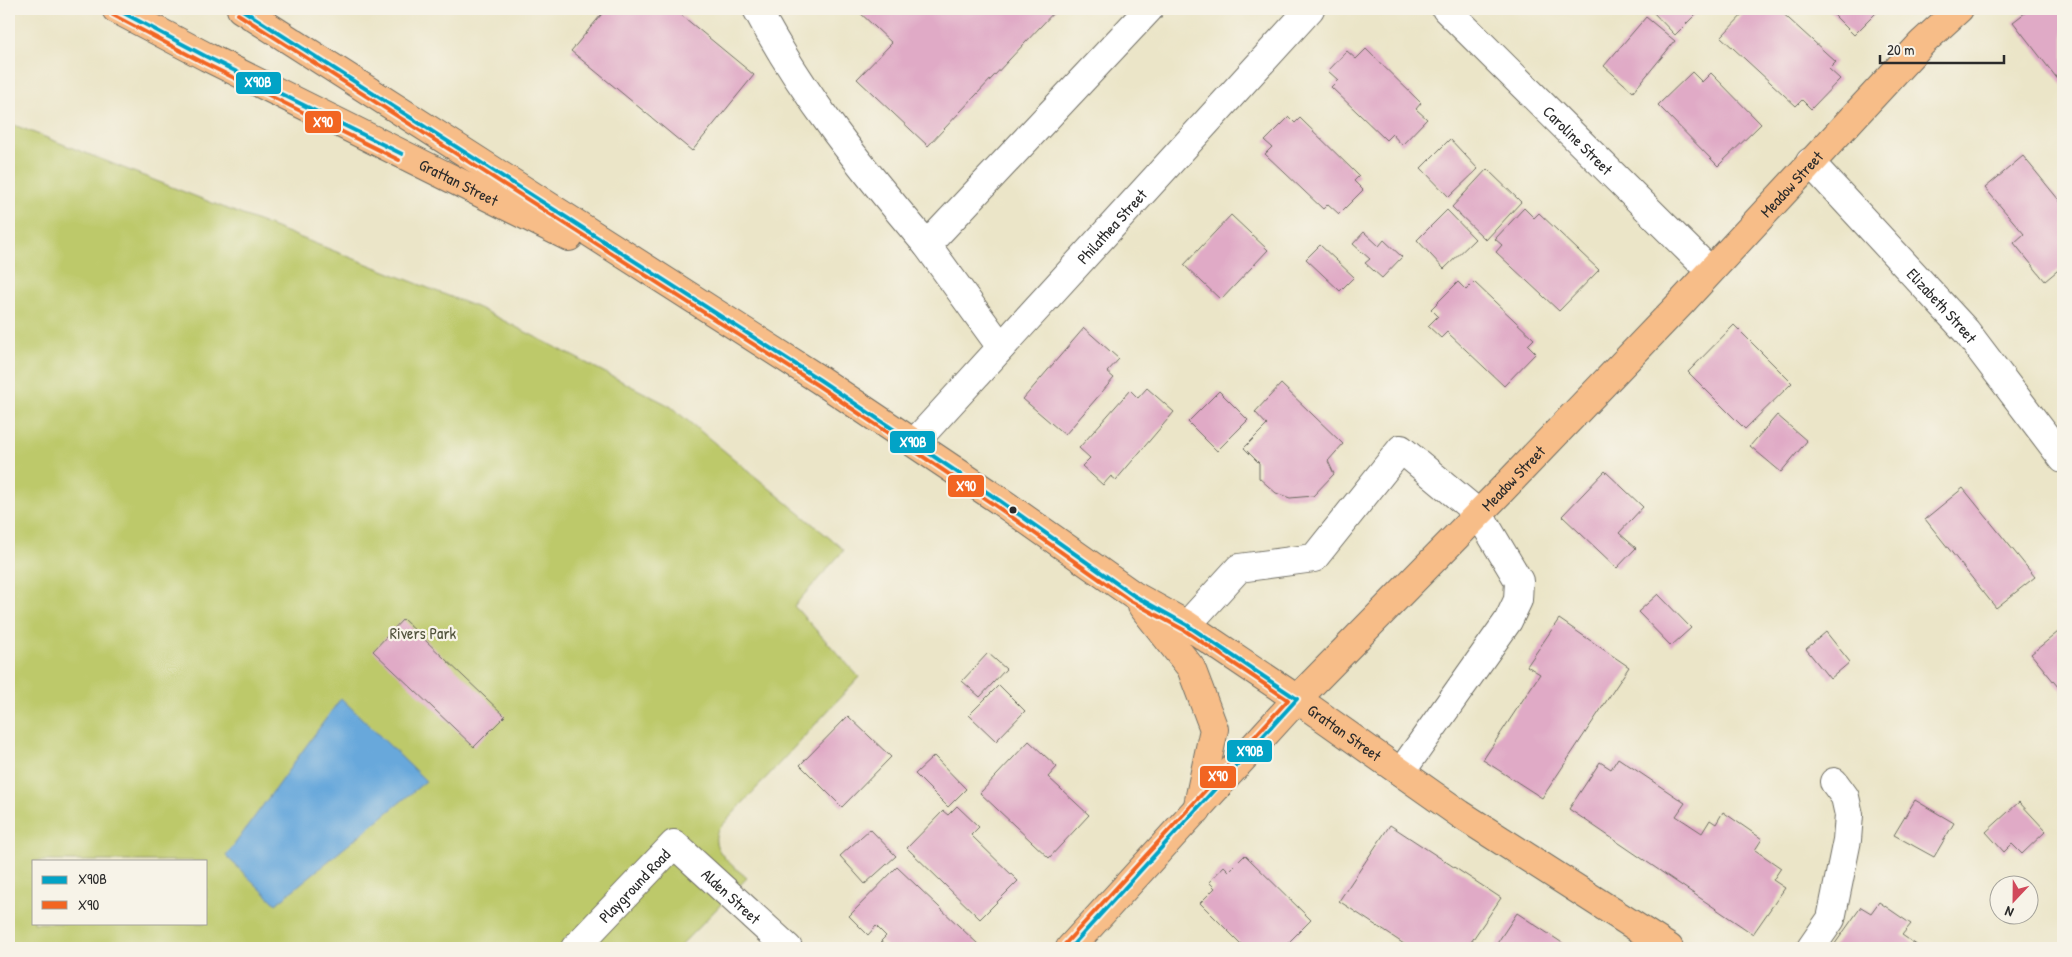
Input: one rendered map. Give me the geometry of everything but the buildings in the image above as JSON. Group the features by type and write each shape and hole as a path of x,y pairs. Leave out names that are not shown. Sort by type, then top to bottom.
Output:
{"main road":[{"name":"Grattan Street","path":"116,9 216,62 695,300"},
{"name":"Grattan Street","path":"241,9 915,442 1133,595 1187,625 1297,699 1460,814 1669,948"},
{"name":"Meadow Street","path":"1070,948 1197,811 1297,699 1479,514 1710,271 1922,43 1959,9"},
{"path":"1133,595 1191,668 1214,729 1197,811"}],"street":[{"path":"757,9 774,42 850,152 927,245 1001,347"},
{"path":"927,245 1149,9"},
{"name":"Philathea Street","path":"915,442 1310,9"},
{"name":"Caroline Street","path":"1446,9 1710,271"},
{"name":"Elizabeth Street","path":"1810,162 1966,331 2063,459"},
{"path":"1187,625 1239,568 1314,558 1401,449 1479,514 1519,581 1518,600 1508,621 1401,772"},
{"path":"1811,948 1831,919 1847,840 1848,815 1845,797 1834,782"},
{"name":"Playground Road","path":"575,948 674,844"},
{"name":"Alden Street","path":"674,844 788,948"}],"green space":[{"name":"Rivers Park","path":"9,123 479,308 670,406 844,550 794,606 859,677 718,830 716,844 719,851 729,863 747,878 678,948 9,948"}],"water":[{"path":"341,698 426,781 276,904 226,856"}],"transit line":[{"name":"X90B","path":"116,9 207,57 402,154"},
{"name":"X90B","path":"241,9 820,380 1000,501 1133,595 1187,625 1297,699 1070,948"},
{"name":"X90","path":"238,14 817,385 996,506 1129,600 1184,630 1288,700 1065,944"},
{"name":"X90","path":"113,15 204,63 399,160"}]}
